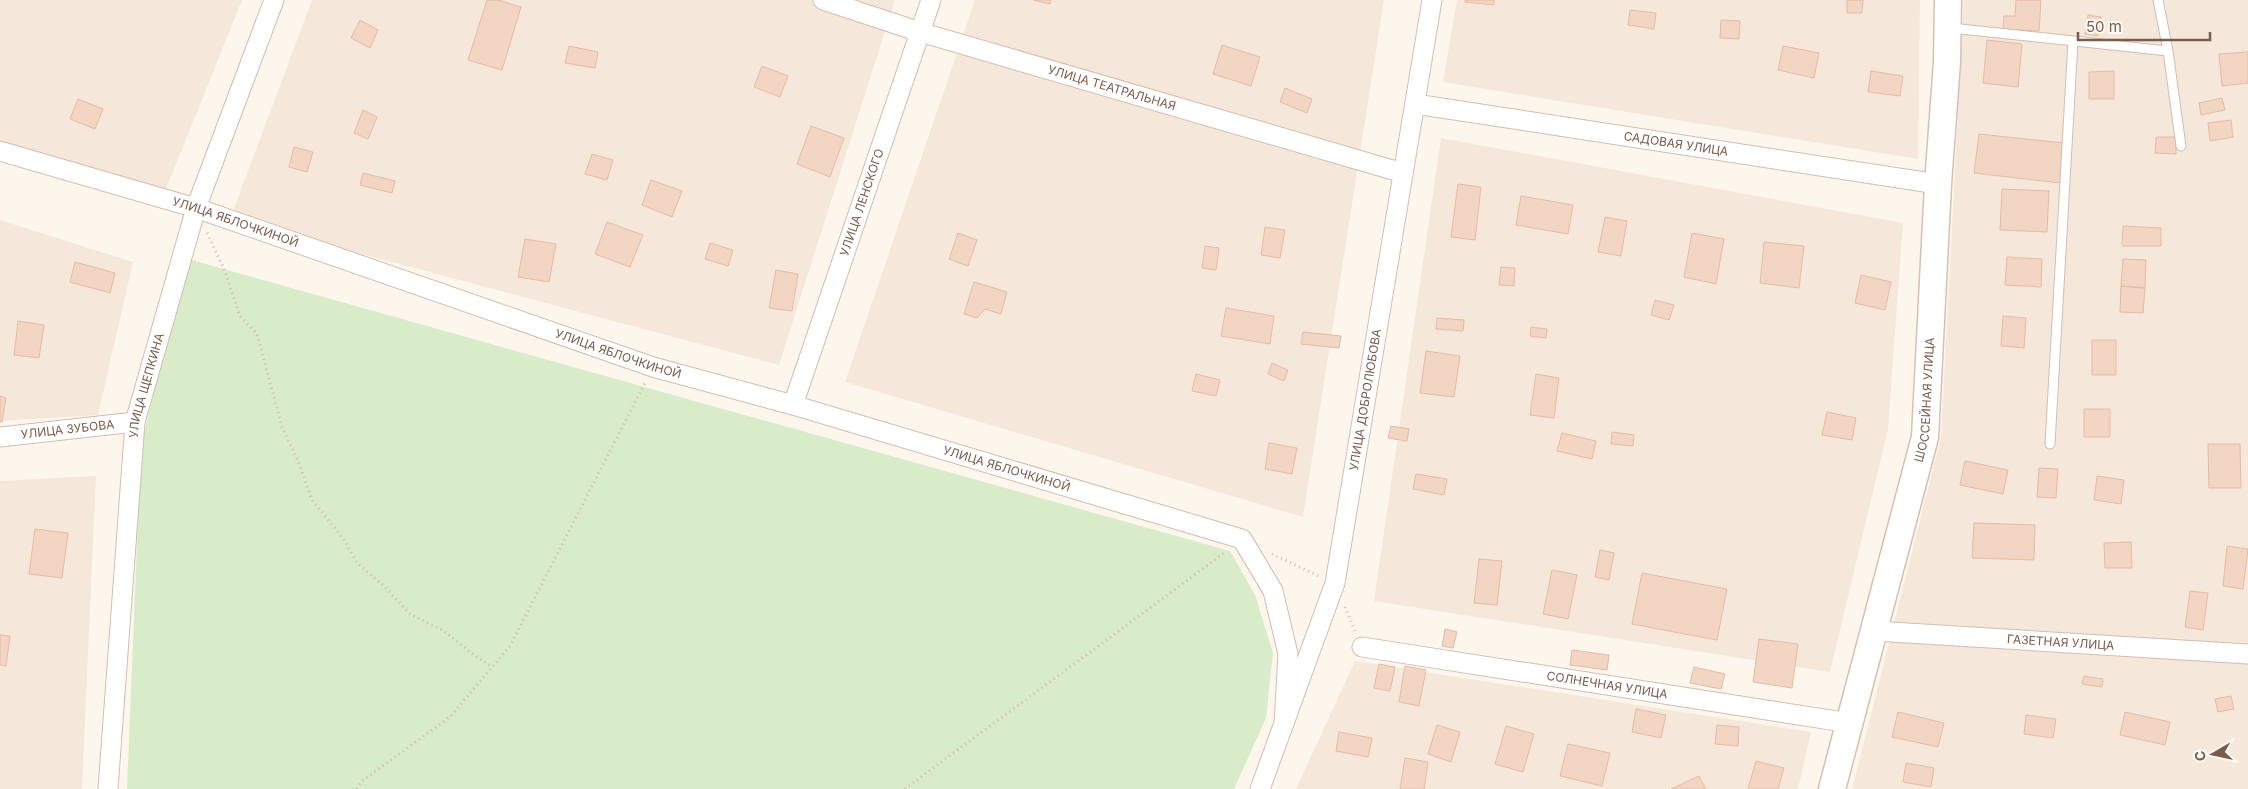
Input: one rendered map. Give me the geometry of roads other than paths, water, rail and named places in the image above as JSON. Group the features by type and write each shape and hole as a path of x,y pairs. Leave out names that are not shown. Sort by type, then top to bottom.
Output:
{"main road":[{"name":"ШОССЕЙНАЯ УЛИЦА","path":"1832,789 1925,437 1948,0"}],"street":[{"name":"УЛИЦА ЩЕПКИНА","path":"108,789 135,422 196,208 274,0"},
{"name":"УЛИЦА ТЕАТРАЛЬНАЯ","path":"824,0 920,32 1403,173"},
{"name":"УЛИЦА ЛЕНСКОГО","path":"793,405 931,0"},
{"name":"УЛИЦА ДОБРОЛЮБОВА","path":"1260,789 1335,584 1432,0"},
{"name":"САДОВАЯ УЛИЦА","path":"1415,104 1938,184"},
{"name":"УЛИЦА ЯБЛОЧКИНОЙ","path":"0,151 196,208 653,368 793,405 1242,539 1273,590 1288,654 1284,724"},
{"name":"УЛИЦА ЗУБОВА","path":"0,437 135,422"},
{"name":"ГАЗЕТНАЯ УЛИЦА","path":"1874,631 2248,654"},
{"name":"СОЛНЕЧНАЯ УЛИЦА","path":"1362,647 1850,723"}],"lane":[{"path":"2158,0 2168,51 2181,146"},
{"path":"1948,27 2168,51"},
{"path":"2050,444 2073,41"}]}
